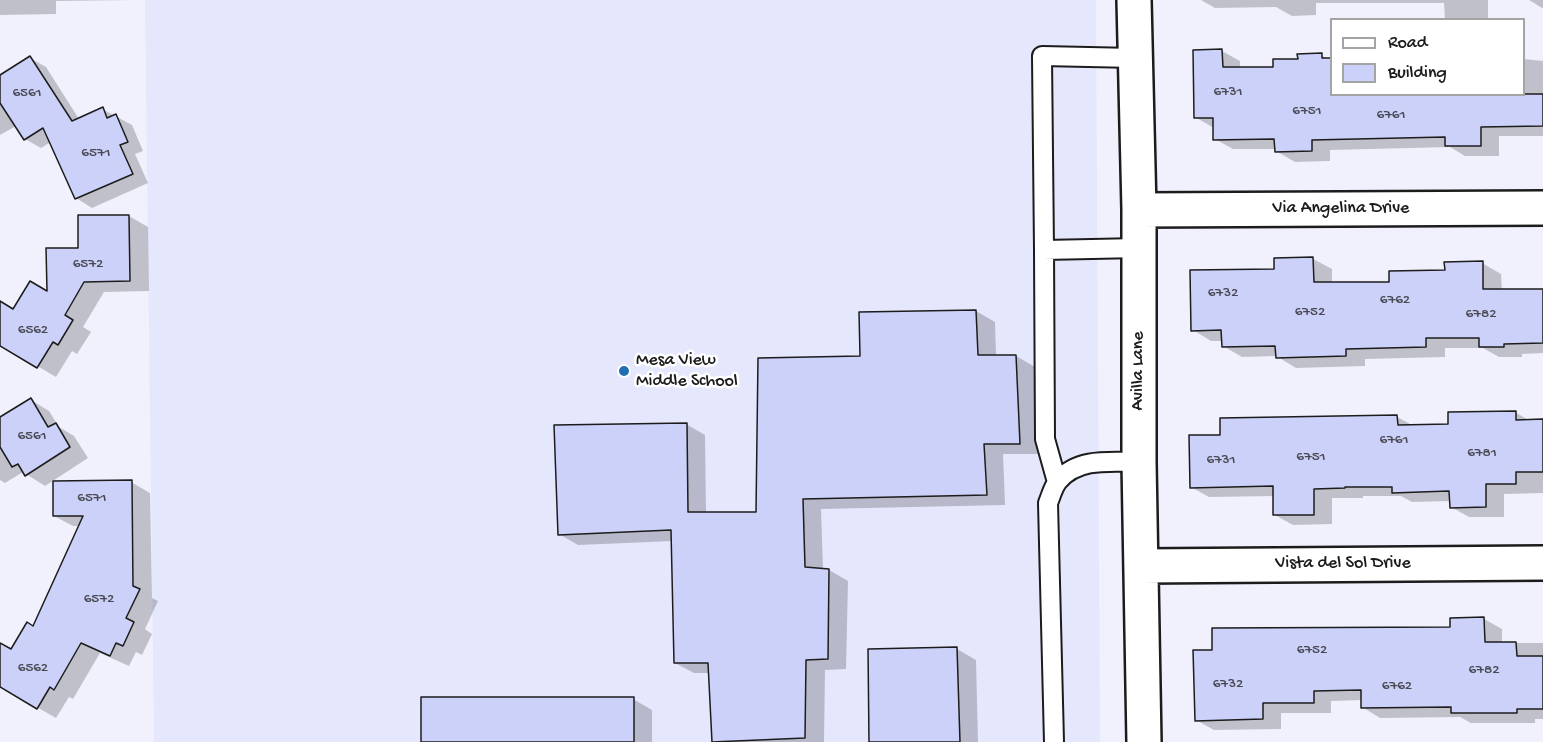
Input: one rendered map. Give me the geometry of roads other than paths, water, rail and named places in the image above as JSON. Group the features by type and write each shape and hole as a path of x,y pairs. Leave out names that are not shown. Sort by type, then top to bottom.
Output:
{"street":[{"name":"Avilla Lane","path":"1134,0 1139,210 1139,462 1144,742"},
{"name":"Via Angelina Drive","path":"1139,210 1543,208"},
{"name":"Vista del Sol Drive","path":"1142,566 1543,563"}],"lane":[{"path":"1057,482 1045,439 1042,56 1135,57"},
{"path":"1044,250 1139,248"},
{"path":"1054,742 1048,503 1057,482 1070,470 1086,463 1139,462"}],"place":[{"name":"Mesa View Middle School","path":"624,371"}]}
